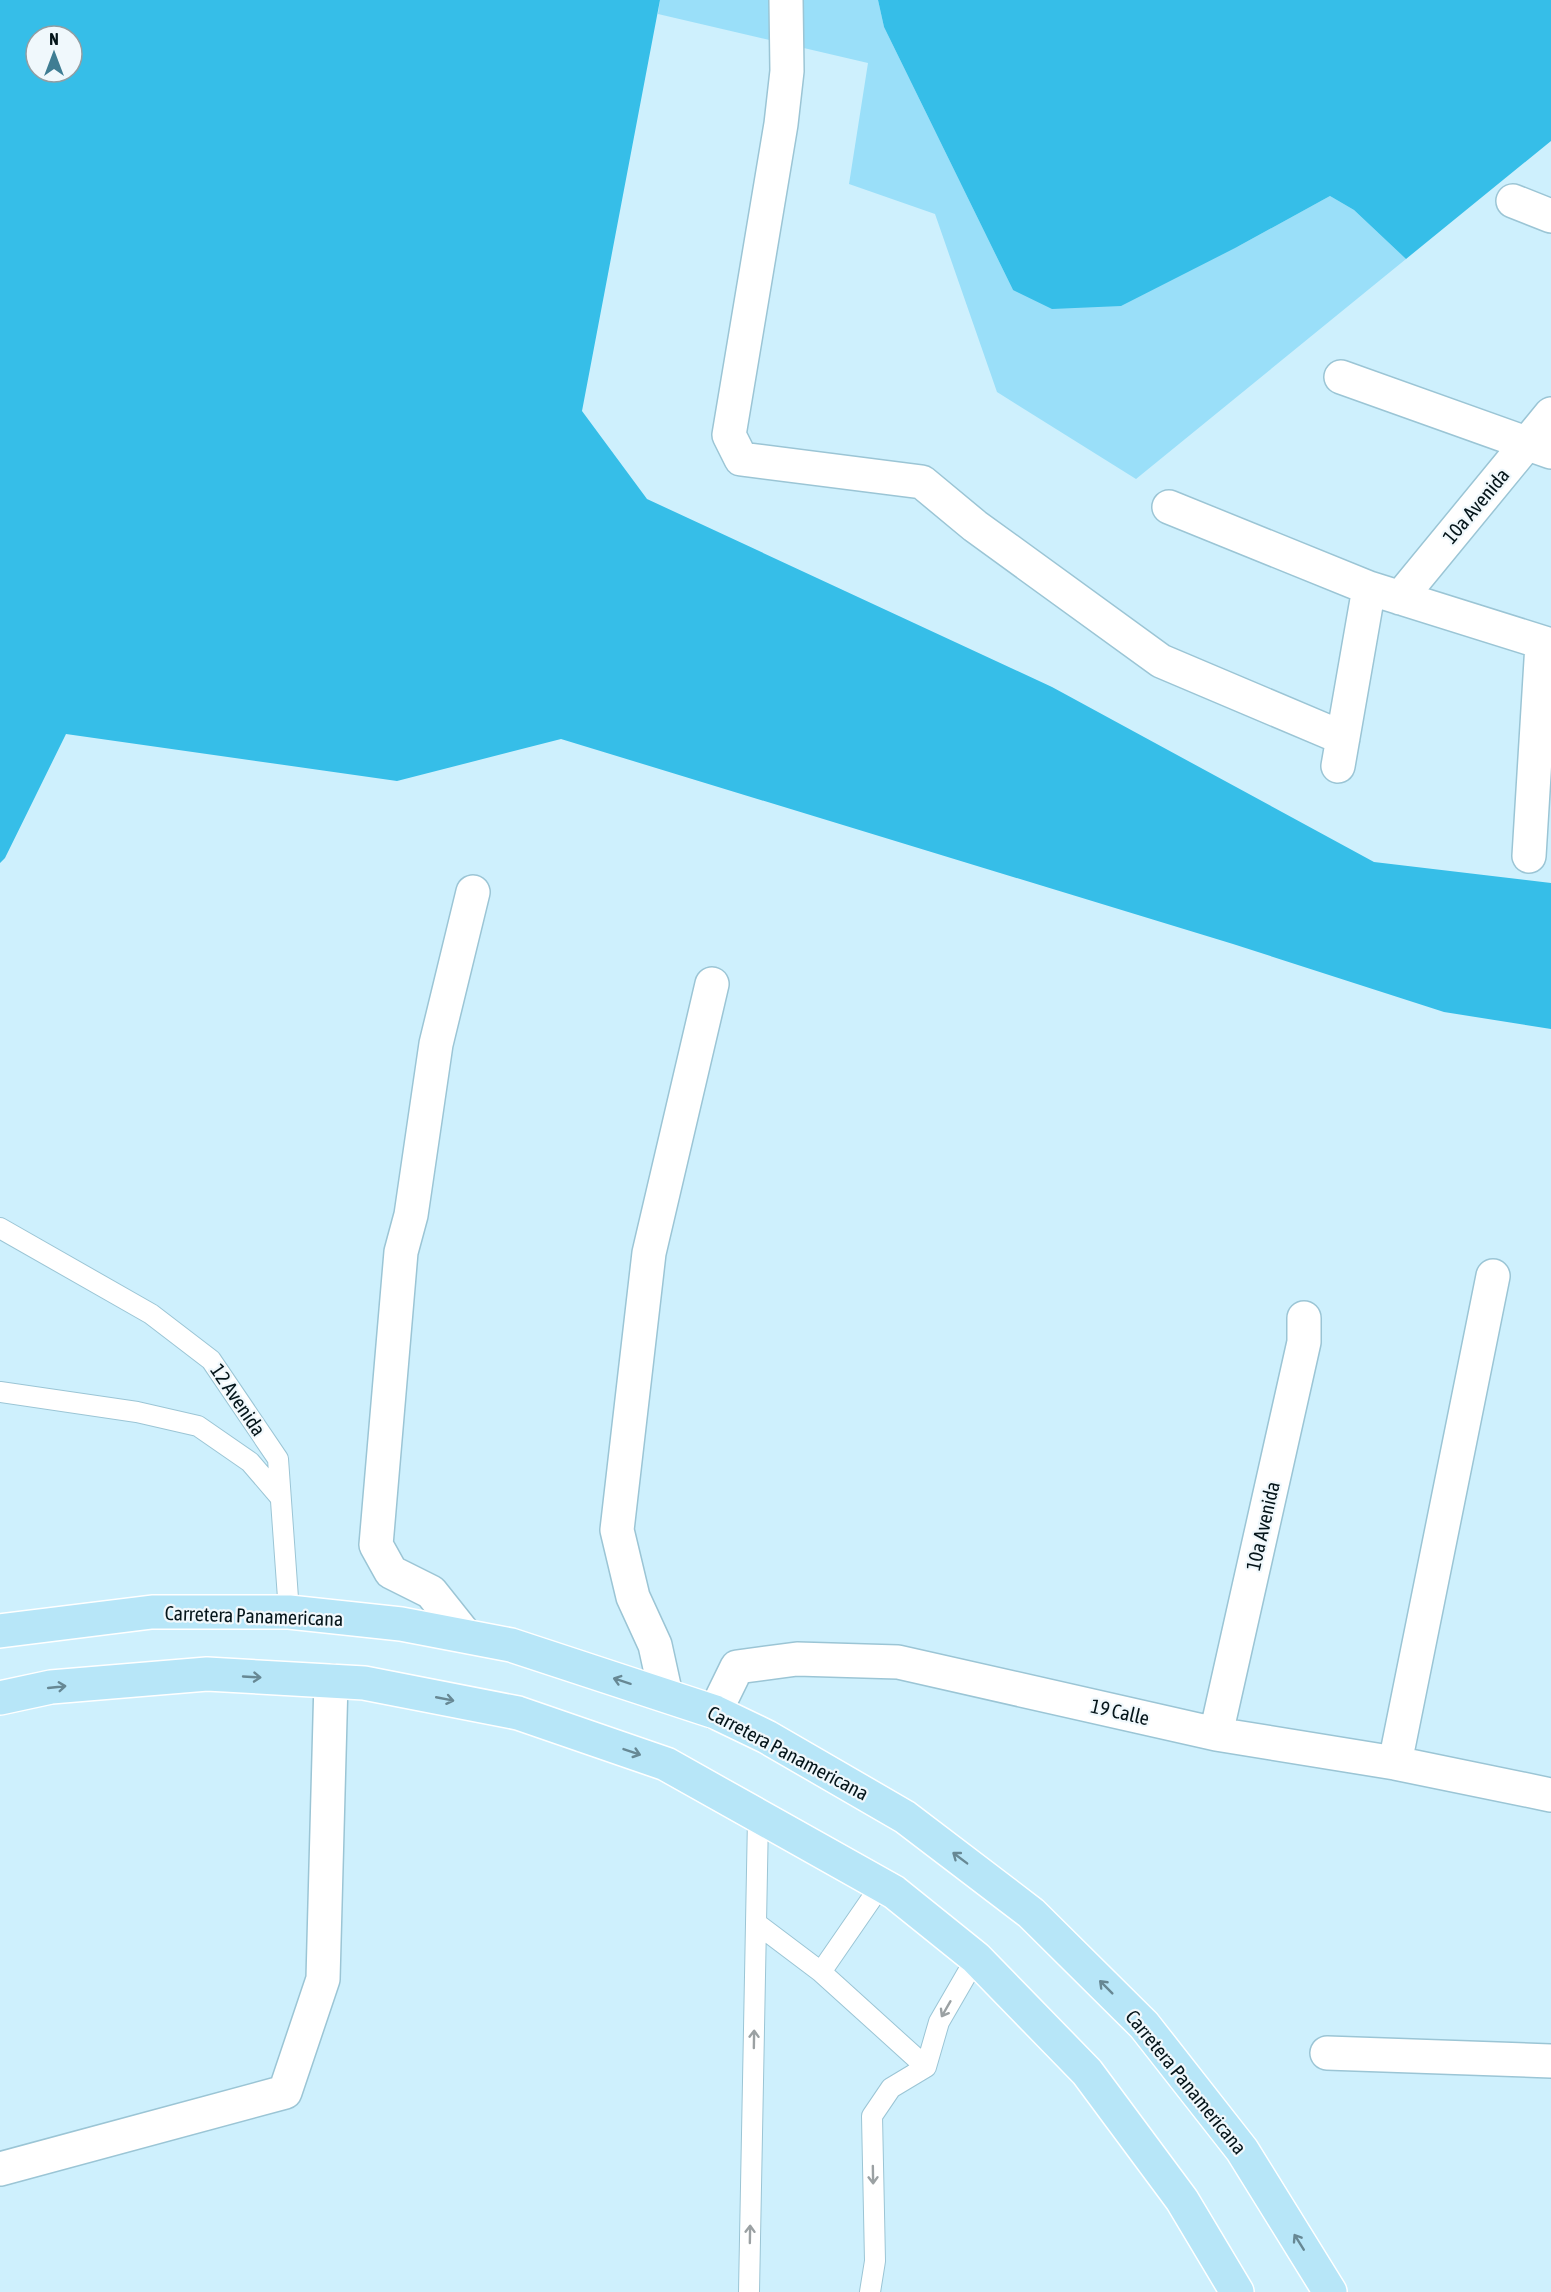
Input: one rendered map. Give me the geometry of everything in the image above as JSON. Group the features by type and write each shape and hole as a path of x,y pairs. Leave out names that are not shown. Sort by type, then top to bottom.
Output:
{"highway":[{"name":"Carretera Panamericana","path":"0,1631 152,1612 289,1612 401,1624 512,1645 715,1712 767,1737 905,1817 1031,1913 1144,2025 1242,2150 1330,2292"},
{"path":"0,1698 51,1687 207,1674 364,1683 518,1713 666,1764 758,1818 894,1892 976,1959 1087,2072 1182,2200 1237,2292"}],"street":[{"path":"786,0 787,71 781,124 729,435 741,459 922,482 975,526 1161,661 1340,752 1369,588"},
{"path":"1513,201 1551,216"},
{"path":"1341,377 1539,448"},
{"name":"10a Avenida","path":"1400,598 1539,448 1551,414"},
{"path":"1169,507 1369,588 1547,645 1529,856"},
{"path":"466,1636 431,1592 391,1572 376,1545 401,1252 411,1215 436,1044 473,892"},
{"path":"666,1695 655,1645 633,1597 617,1530 649,1253 712,984"},
{"path":"1395,1763 1493,1276"},
{"name":"10a Avenida","path":"1216,1734 1304,1342 1304,1318"},
{"name":"19 Calle","path":"715,1712 737,1667 797,1659 898,1662 1216,1734 1395,1763 1551,1795"},
{"path":"0,2169 285,2092 323,1979 331,1681"},
{"path":"1327,2053 1551,2061"}],"lane":[{"name":"12 Avenida","path":"0,1228 151,1314 212,1360 278,1459 289,1612"},
{"path":"0,1392 137,1412 198,1426 250,1462 280,1497"},
{"path":"749,2292 758,1818"},
{"path":"820,1972 881,1885"},
{"path":"756,1923 820,1972 926,2067"},
{"path":"870,2292 875,2261 872,2116 891,2088 926,2067 939,2022 976,1959"}],"shaded area":[{"path":"0,0 660,0 582,411 647,499 1052,687 1374,862 1551,883 1551,1029 1444,1012 1233,944 561,739 397,781 66,734 5,858 0,863"},
{"path":"660,0 878,0 884,27 1013,290 1237,247 1330,196 1354,210 1406,259 1136,479 997,392 935,214 849,184 868,63 658,14"},
{"path":"878,0 1551,0 1551,141 1406,259 1354,210 1330,196 1237,247 1121,306 1052,309 1013,290 884,27"}]}
